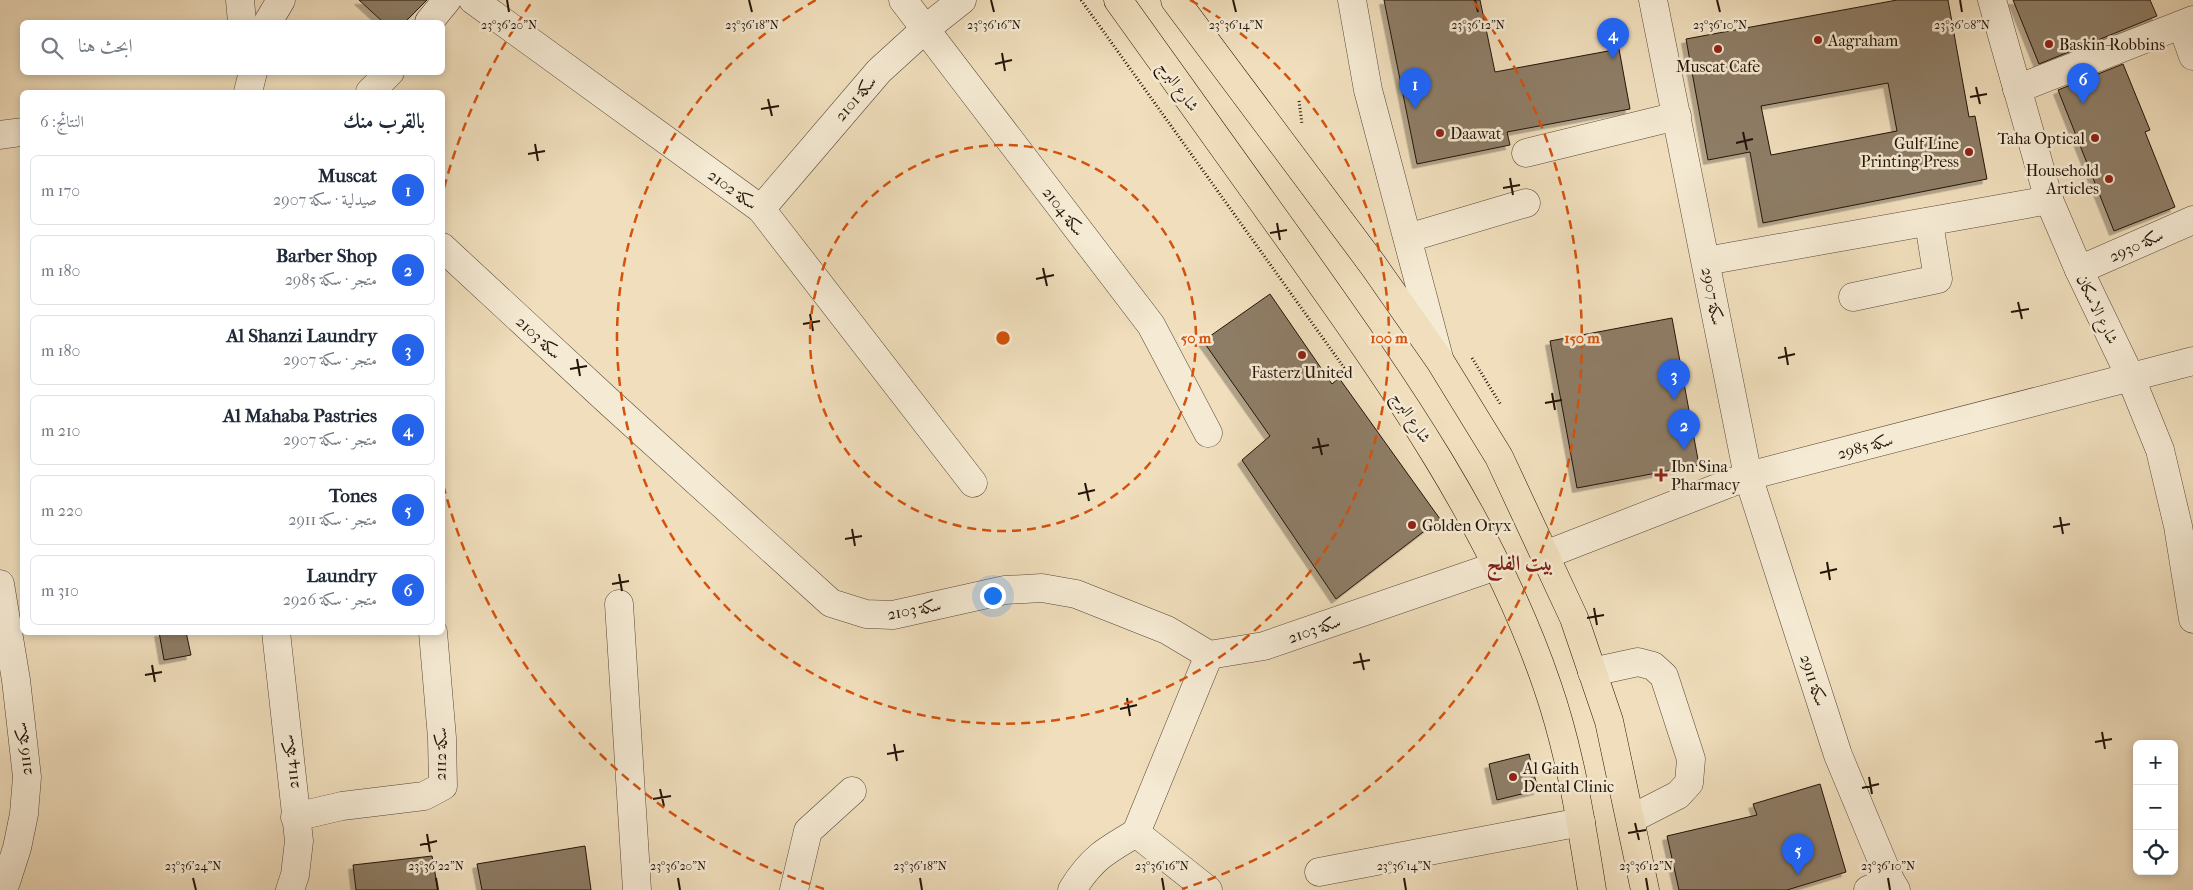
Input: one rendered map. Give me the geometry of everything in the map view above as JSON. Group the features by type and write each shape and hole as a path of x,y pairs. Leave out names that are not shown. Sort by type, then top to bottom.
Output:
{"main road":[{"name":"شارع البرج","path":"1118,0 1349,322 1409,412 1457,489 1528,634 1548,686 1569,763 1592,890"},
{"path":"1175,0 1373,265 1440,361 1500,457 1574,618 1609,721 1645,890"}],"street":[{"path":"240,0 242,20"},
{"path":"269,20 281,0"},
{"path":"431,20 447,0"},
{"name":"سكة 2102","path":"473,0 760,209 973,483"},
{"name":"سكة 2104","path":"903,0 924,30 1151,325 1208,433"},
{"name":"سكة 2101","path":"760,209 879,70 924,30 962,0"},
{"path":"1352,0 1368,90 1440,361"},
{"name":"سكة 2907","path":"1653,0 1748,476"},
{"name":"شارع الاسكان","path":"1992,0 2049,200 2079,270 2130,376 2160,450 2189,565 2193,620"},
{"path":"2016,89 2187,23 2193,56"},
{"path":"245,75 247,90"},
{"path":"248,90 252,75"},
{"path":"372,90 387,75"},
{"path":"1526,153 1677,116"},
{"path":"0,135 20,132"},
{"path":"1706,261 1929,223 2049,200"},
{"path":"1408,238 1526,203"},
{"name":"سكة 2930","path":"2079,270 2193,220"},
{"path":"1854,297 1938,279 1929,223"},
{"name":"سكة 2103","path":"445,249 600,393 832,603 866,614 894,615 1005,590 1042,588 1076,594 1166,630 1209,655 1264,646 1496,566"},
{"name":"سكة 2985","path":"1546,555 1748,476 2193,361"},
{"name":"سكة 2911","path":"1748,476 1838,755 1885,887"},
{"name":"سكة 2116","path":"0,584 16,680 27,776 24,814 11,884"},
{"path":"619,604 637,890"},
{"name":"سكة 2114","path":"276,635 299,840 295,876 290,890"},
{"name":"سكة 2112","path":"295,817 342,806 424,796 443,786 442,738 433,635"},
{"path":"1072,890 1085,868 1108,849 1136,833 1209,655"},
{"path":"1592,672 1638,662 1653,666 1664,676 1692,759 1689,783 1678,795 1631,819"},
{"path":"794,890 808,832 852,791"},
{"path":"1320,872 1581,822"},
{"path":"1136,833 1208,890"}],"path":[{"path":"1081,0 1353,380"}],"building":[{"path":"359,0 427,0 407,20 381,20"},
{"path":"1384,0 1480,0 1495,72 1619,49 1630,109 1507,132 1510,145 1417,164"},
{"path":"1897,0 1948,0 1969,117 1975,116 1987,179 1763,223 1750,152 1708,160 1686,39","holes":["1888,83 1897,131 1771,155 1761,106"]},
{"path":"2013,0 2150,0 2157,16 2039,64"},
{"path":"2123,64 2150,130 2145,132 2175,207 2114,231 2058,90"},
{"path":"1270,294 1332,384 1339,378 1440,519 1336,599 1242,460 1270,436 1203,341"},
{"path":"1672,318 1699,465 1577,488 1550,341"},
{"path":"160,635 187,635 191,655 164,660"},
{"name":"Al Gaith Dental Clinic","path":"1529,754 1538,790 1497,800 1489,764"},
{"path":"1820,784 1846,872 1787,890 1679,890 1667,836 1757,815 1753,804"},
{"path":"585,846 591,890 482,890 477,864"},
{"path":"432,856 438,890 356,890 353,865"}],"place":[{"name":"Aagraham","path":"1818,40"},
{"name":"Baskin-Robbins","path":"2049,44"},
{"name":"Muscat Cafe","path":"1718,49"},
{"name":"Al Mahaba Pastries","path":"1613,59"},
{"name":"Laundry","path":"2083,104"},
{"name":"Muscat","path":"1415,109"},
{"name":"Daawat","path":"1440,133"},
{"name":"Taha Optical","path":"2095,138"},
{"name":"Gulf Line Printing Press","path":"1969,152"},
{"name":"Household Articles","path":"2109,179"},
{"name":"Fasterz United","path":"1302,355"},
{"name":"Al Shanzi Laundry","path":"1674,400"},
{"name":"Barber Shop","path":"1684,450"},
{"name":"Ibn Sina Pharmacy","path":"1661,475"},
{"name":"Golden Oryx","path":"1412,525"},
{"name":"Al Gaith Dental Clinic","path":"1513,777"},
{"name":"Tones","path":"1798,875"}],"district":[{"name":"بيت الفلج","path":"1520,563"}]}
